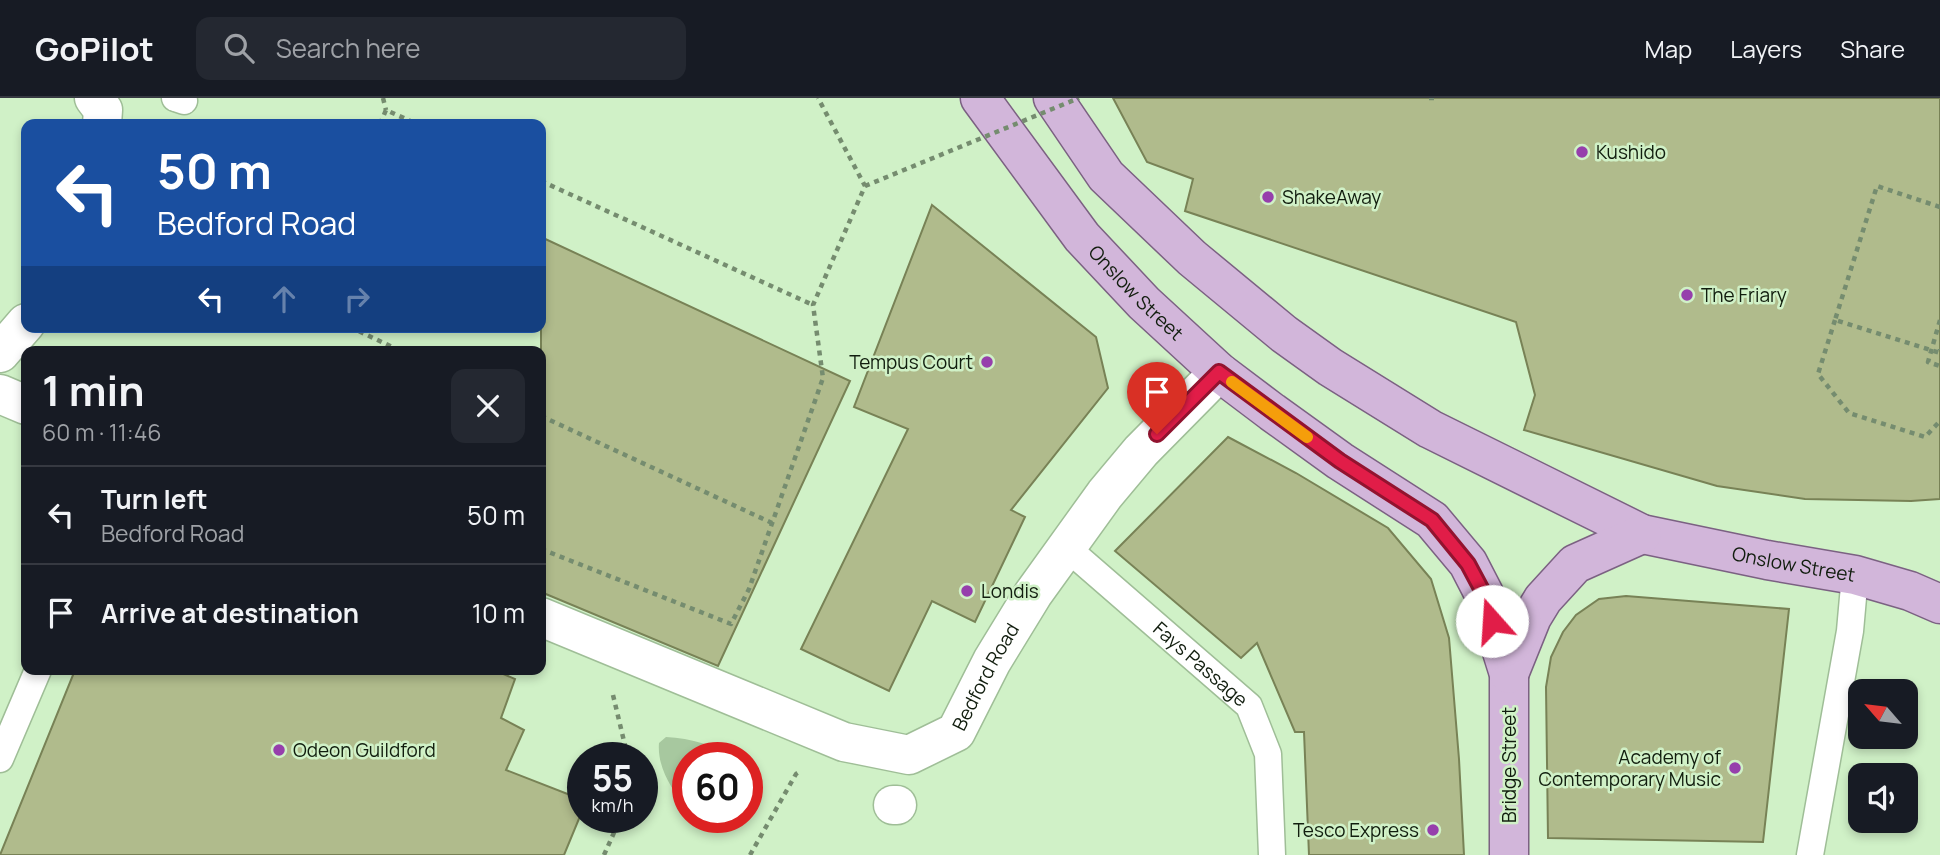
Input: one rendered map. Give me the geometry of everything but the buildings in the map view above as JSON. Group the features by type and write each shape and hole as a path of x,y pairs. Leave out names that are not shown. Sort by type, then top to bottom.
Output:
{"main road":[{"name":"Onslow Street","path":"980,98 1082,237 1144,303 1219,372 1340,461 1432,520 1468,564 1484,594 1509,674"},
{"name":"Onslow Street","path":"1053,98 1106,176 1192,258 1293,341 1430,429 1643,534 1855,575 1910,591 1940,604"},
{"path":"1509,674 1532,617 1543,599 1575,564 1643,534"},
{"name":"Bridge Street","path":"1508,855 1509,674"}],"street":[{"path":"94,98 103,110 102,119"},
{"path":"0,353 21,329"},
{"name":"Bedford Road","path":"546,619 844,742 909,755 956,732 992,661 1033,594 1105,494 1140,451 1219,372"},
{"path":"0,394 21,403"}],"lane":[{"name":"Fays Passage","path":"1067,548 1250,706 1268,754 1272,855"},
{"path":"1810,855 1837,758 1855,575"},
{"path":"0,759 36,675"}],"path":[{"path":"382,119 386,110 383,98"},
{"path":"818,98 865,186"},
{"path":"546,551 731,624 749,589 822,378 813,305 865,186 1079,98"},
{"path":"1429,98 1436,98"},
{"path":"386,110 406,119"},
{"path":"546,183 813,305"},
{"path":"1940,206 1877,187 1818,374 1849,413 1925,437 1940,421"},
{"path":"1835,320 1940,351"},
{"path":"1940,320 1928,362 1940,364"},
{"path":"363,333 390,346"},
{"path":"546,418 772,523"},
{"path":"612,690 624,742"},
{"path":"750,855 796,774 844,742"},
{"path":"604,855 614,833"}],"green space":[{"path":"666,737 698,742 672,742 672,787 660,760 659,743"}],"slow traffic":[{"path":"1232,382 1307,437"}],"place":[{"name":"Kushido","path":"1582,152"},
{"name":"ShakeAway","path":"1268,197"},
{"name":"The Friary","path":"1687,295"},
{"name":"Tempus Court","path":"987,362"},
{"name":"Londis","path":"967,591"},
{"name":"Odeon Guildford","path":"279,750"},
{"name":"Academy of Contemporary Music","path":"1735,768"},
{"name":"Tesco Express","path":"1433,830"}],"route":[{"path":"1157,434 1219,372 1340,461 1432,520 1468,564 1484,594 1492,621"}]}
